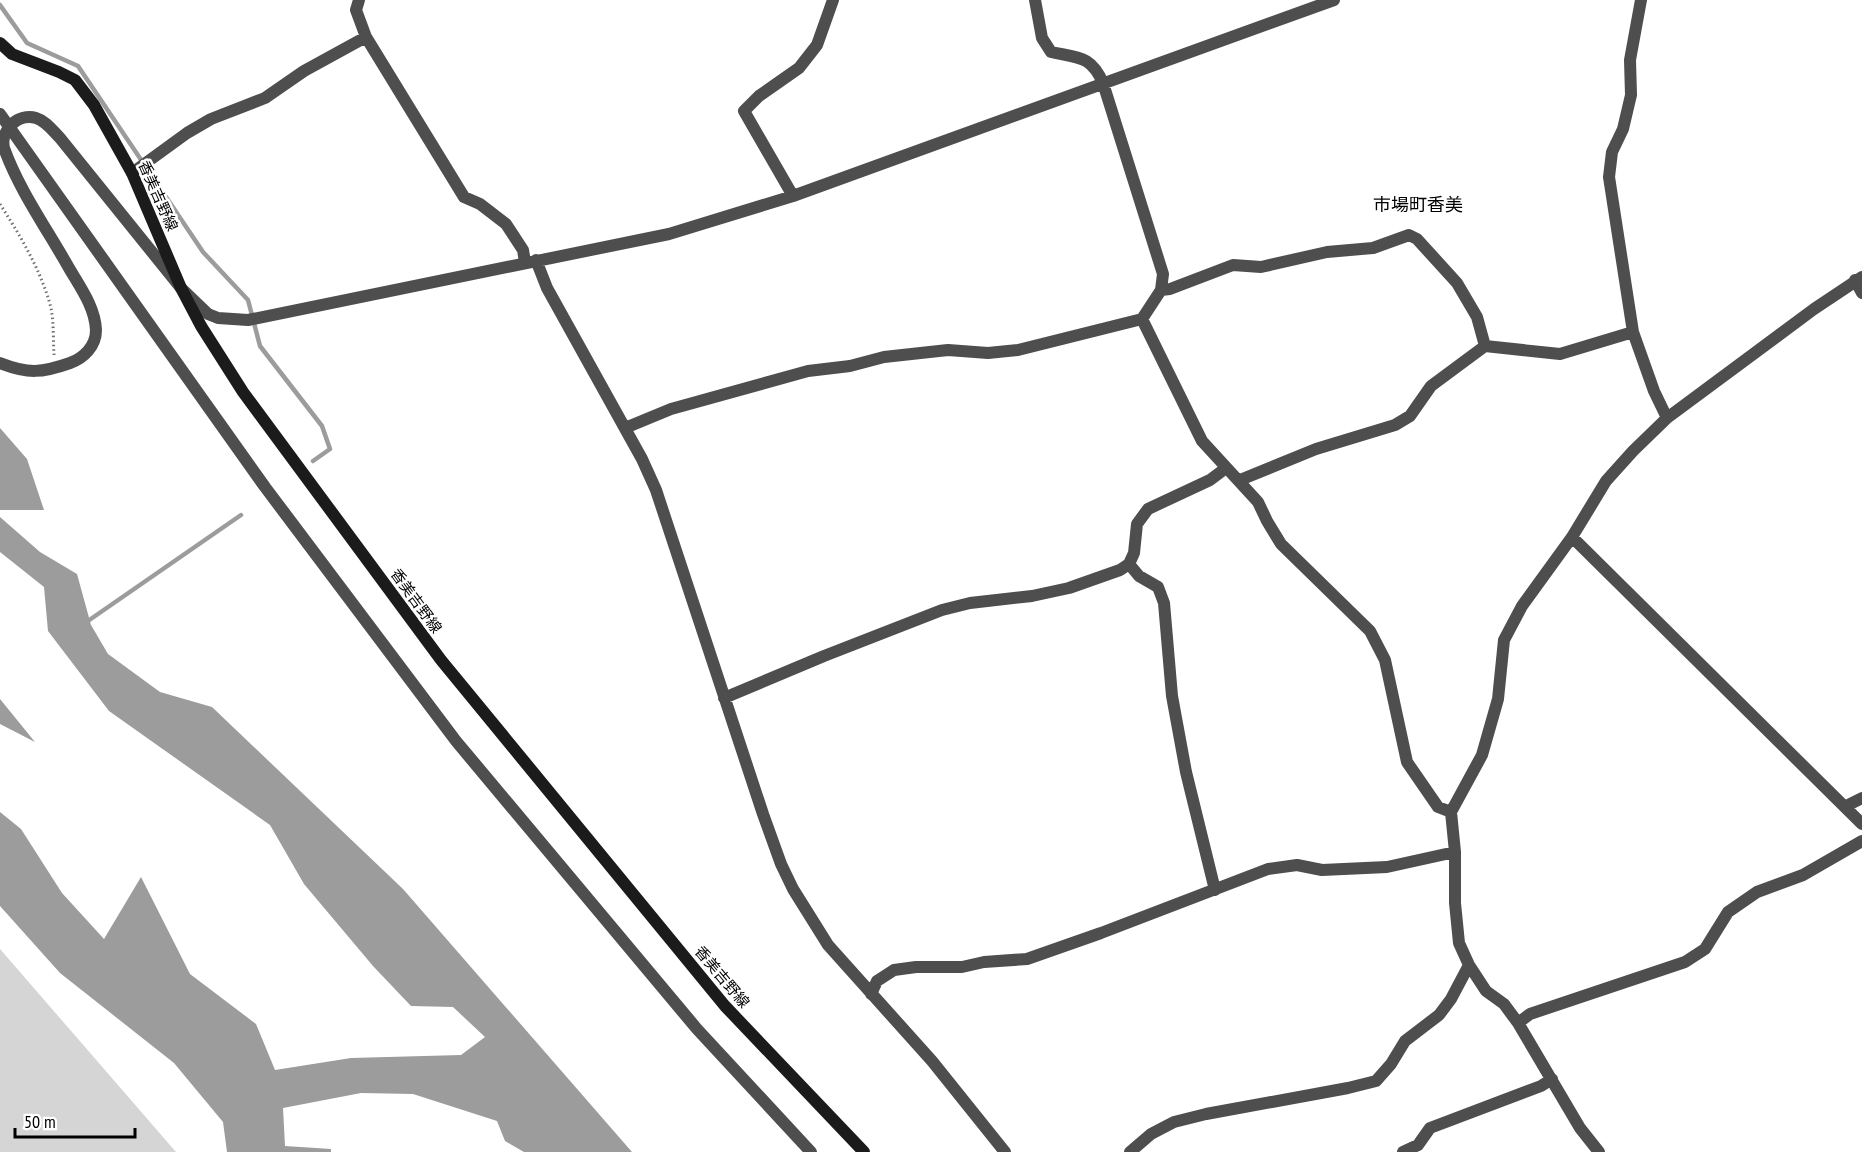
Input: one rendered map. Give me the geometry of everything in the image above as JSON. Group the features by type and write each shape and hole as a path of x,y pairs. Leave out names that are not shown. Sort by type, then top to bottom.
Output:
{"main road":[{"name":"香美吉野線","path":"0,43 12,54 75,80 140,167 181,288 201,326 243,392 441,660 725,1006 864,1152"}],"street":[{"path":"359,0 356,10 366,37 464,197 480,204 506,224 547,288 642,459 656,490 781,864 793,889 828,945 932,1061 1005,1152"},
{"path":"793,196 744,111 759,96 799,68 817,45 833,0"},
{"path":"625,428 671,409 808,371 850,366 884,357 948,350 988,353 1018,350 1142,319 1161,290 1163,274 1103,83 1096,67 1085,60 1051,51 1042,38 1035,0"},
{"path":"0,363 26,371 55,369 78,360 93,346 96,332 93,313 13,170 2,145 3,133 9,124 26,117 45,122 60,138 181,288 208,314 218,318 254,319 669,234 793,196 1334,0"},
{"path":"1641,0 1630,60 1631,95 1623,129 1612,152 1609,177 1633,332 1654,392 1667,418"},
{"path":"140,167 187,133 211,119 265,98 304,71 366,37"},
{"path":"0,114 265,487 456,741 697,1029 811,1152"},
{"path":"1161,290 1170,289 1233,265 1261,267 1327,252 1373,248 1409,235 1417,239 1457,283 1477,317 1485,346"},
{"path":"1599,1152 1580,1128 1518,1023 1504,1004 1486,991 1469,965 1459,943 1451,812 1482,755 1498,699 1503,640 1522,606 1572,537 1606,482 1633,451 1667,418 1859,278 1862,293"},
{"path":"1142,319 1202,441 1258,502 1281,543 1370,631 1384,660 1407,762 1438,807 1451,812"},
{"path":"1240,480 1316,449 1395,425 1410,416 1431,386 1485,346 1560,354 1633,332"},
{"path":"724,698 942,610 970,603 1032,596 1069,588 1120,570 1129,564 1134,553 1137,524 1148,509 1210,480 1226,468"},
{"path":"1572,537 1862,824"},
{"path":"1129,564 1139,576 1158,587 1164,603 1172,696 1186,771 1215,890"},
{"path":"1846,806 1862,798"},
{"path":"1518,1023 1530,1014 1685,962 1706,949 1728,912 1757,892 1803,875 1862,841"},
{"path":"871,994 877,981 894,970 916,967 962,967 984,962 1027,959 1268,869 1297,865 1322,870 1387,867 1455,852"},
{"path":"1130,1152 1151,1134 1174,1122 1376,1081 1391,1064 1405,1041 1439,1015 1451,999 1469,965"},
{"path":"1403,1152 1418,1145 1431,1128 1541,1086 1552,1079"}],"path":[{"path":"0,204 26,244 38,270 51,310 55,369"}],"shaded area":[{"path":"0,428 27,459 44,510 0,510"},
{"path":"0,517 40,552 77,574 91,625 108,654 160,692 212,707 403,889 632,1152 524,1152 505,1141 497,1121 413,1094 361,1093 283,1108 285,1146 331,1149 331,1152 227,1152 223,1122 174,1063 60,973 0,906 0,812 21,829 62,893 104,939 141,877 190,974 256,1024 275,1070 351,1058 461,1055 485,1037 453,1007 411,1006 373,966 304,884 270,825 109,711 48,631 44,587 0,552"},
{"path":"0,699 35,742 0,724"},
{"path":"0,949 176,1152 0,1152"}],"waterway":[{"path":"0,5 27,43 78,66 203,252 248,300 260,346 322,426 330,449 313,461"},
{"path":"85,623 241,515"}],"district":[{"name":"市場町香美","path":"1418,205"}]}
